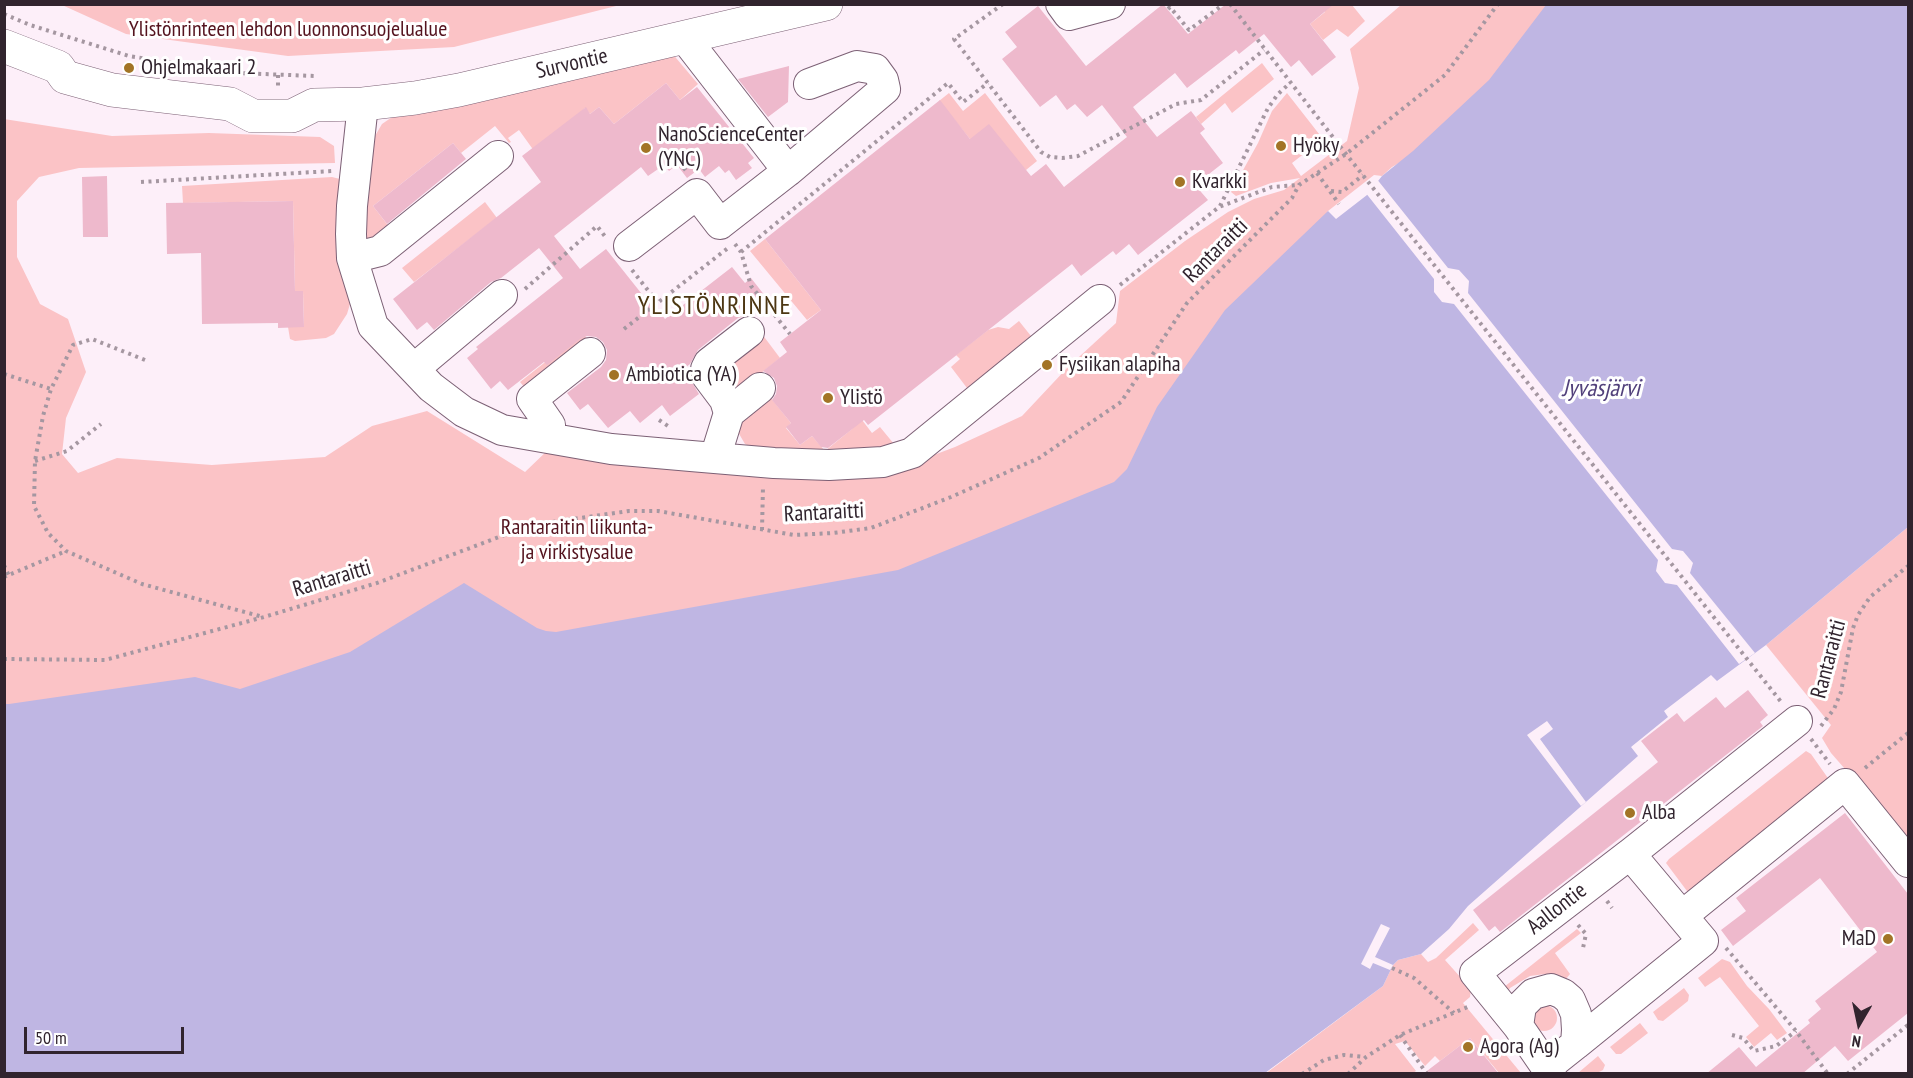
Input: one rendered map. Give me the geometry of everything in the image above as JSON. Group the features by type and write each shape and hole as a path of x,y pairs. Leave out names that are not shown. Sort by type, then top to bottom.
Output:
{"main road":[{"name":"Survontie","path":"4,46 58,66 65,77 112,90 231,104 253,116 292,116 315,91 363,104 415,98 459,90 826,4"},
{"name":"Survontie","path":"4,71 54,83 65,77"}],"street":[{"path":"1061,4 1069,15 1110,4"},
{"path":"688,37 691,46 788,171"},
{"path":"629,246 697,194 720,224 788,171 885,89 883,80 875,69 857,66 796,85"},
{"path":"363,104 352,206 352,258 372,326 415,368 430,387 464,412 502,430 551,432 611,449 715,458 840,465 883,462 912,453 1100,300"},
{"path":"352,258 380,251 498,156"},
{"path":"415,368 511,293"},
{"path":"729,413 724,400 707,376 706,369 709,363 749,332"},
{"path":"551,432 532,399 590,353"},
{"path":"715,458 729,413 760,388"},
{"path":"551,432 566,398"},
{"name":"Aallontie","path":"1518,1026 1475,973 1578,910 1630,854 1690,820 1804,729"},
{"path":"1682,916 1845,784 1908,862"},
{"path":"1576,1044 1576,1014 1570,1000 1563,994 1551,989 1533,994 1521,1006 1518,1026 1549,1070 1576,1044 1703,941 1630,854"}],"path":[{"path":"1003,4 954,39 1041,153 1050,157 1078,156 1176,104 1201,100 1264,50"},
{"path":"1168,9 1170,7 1189,30 1224,4"},
{"path":"1230,4 1346,154 1755,669"},
{"name":"Rantaraitti","path":"4,659 105,660 264,617 377,583 531,525 629,511 658,511 794,535 833,533 871,528 951,497 1039,458 1121,402 1187,303 1292,198 1299,185 1346,154 1445,75 1498,4"},
{"path":"4,14 30,25 129,56 237,73 315,91"},
{"path":"741,252 948,83 963,102 988,83"},
{"path":"1219,207 1268,108 1290,83"},
{"path":"141,182 341,170"},
{"path":"1317,173 1339,204"},
{"path":"1331,191 1342,192 1363,175"},
{"path":"1100,300 1219,207 1272,187 1299,185"},
{"path":"624,329 734,243 741,252 750,287 790,334"},
{"path":"511,293 547,269"},
{"path":"145,360 92,339 73,345 51,389 43,416 35,461 34,506 48,533 66,551 142,584 264,617"},
{"path":"4,374 51,389"},
{"path":"35,461 68,451 101,424"},
{"path":"762,530 764,462"},
{"path":"4,566 7,577 66,551"},
{"name":"Rantaraitti","path":"1804,729 1827,720 1841,692 1853,628 1858,615 1870,597 1908,566"},
{"path":"1804,729 1845,784 1908,733"},
{"path":"1578,910 1586,934 1583,948"},
{"path":"1720,941 1796,1031 1828,1074"},
{"path":"1348,1074 1366,1057 1400,1035 1454,1013 1414,978 1392,968"},
{"path":"1847,1074 1908,1025"},
{"path":"1732,1035 1743,1038 1754,1051 1776,1046 1796,1031"},
{"path":"1400,1035 1427,1074"},
{"path":"1302,1074 1324,1060 1344,1055 1366,1057"}],"green space":[{"path":"1319,4 1352,5 1365,21 1348,37 1337,29 1323,40 1310,24 1325,12"},
{"name":"Ylistönrinteen lehdon luonnonsuojelualue","path":"62,5 620,5 454,47 288,56 126,34"},
{"name":"Rantaraitin liikunta- ja virkistysalue","path":"1401,5 1604,5 1505,102 1392,167 1382,176 1374,175 1328,211 1143,532 5,773 4,119 112,136 209,133 320,137 334,146 335,163 79,168 39,177 17,201 17,257 40,304 68,319 86,372 66,418 62,454 78,473 117,458 212,465 325,457 372,426 427,411 525,472 550,448 918,461 955,447 1022,416 1068,367 1116,323 1120,291 1185,241 1228,212 1254,199 1284,190 1300,178 1271,183 1236,196 1231,192 1258,143 1272,111 1287,93 1323,139 1292,163 1301,176 1347,141 1359,88 1350,49"},
{"path":"671,52 698,84 680,100 666,83 614,124 599,107 590,114 585,108 537,155 519,130 508,138 511,142 509,143 495,126 461,153 453,143 373,206 390,228 368,239 359,235 372,141 382,124 398,113"},
{"path":"1262,63 1274,79 1232,113 1225,103 1201,124 1196,117"},
{"path":"949,93 963,111 985,93 1037,161 1026,170 970,139 939,101"},
{"path":"332,177 340,179 339,207 350,304 347,314 334,334 326,338 295,341 290,339 288,327 304,327 303,291 295,291 293,201 183,203 182,186"},
{"path":"485,202 497,218 414,282 402,268"},
{"path":"765,239 821,310 807,320 750,251"},
{"path":"1019,321 1031,336 1030,342 973,387 967,388 951,367 960,359 956,355 988,330 998,327 1009,329"},
{"path":"582,333 593,345 531,395 520,382"},
{"path":"762,334 780,358 755,378 738,396 717,369"},
{"path":"766,392 791,423 786,428 800,445 812,436 825,451 852,429 859,416 872,433 880,427 894,444 853,452 756,450 745,444 738,432 747,407"},
{"path":"1908,527 1908,841 1831,753 1822,738 1831,725 1766,645"},
{"path":"1806,751 1811,754 1830,781 1692,895 1687,891 1666,863 1669,859"},
{"path":"1473,923 1479,930 1445,960 1471,989 1470,997 1463,1003 1521,1073 1499,1073 1470,1038 1440,1061 1435,1056 1425,1066 1405,1041 1395,1044 1416,1071 1413,1073 1265,1074 1383,986 1393,965 1398,960 1421,954 1428,962 1436,958"},
{"path":"1577,929 1581,933 1555,953 1570,974 1566,979 1556,974 1530,976 1510,988 1506,995 1504,987"},
{"path":"1722,959 1730,962 1787,1033 1777,1040 1771,1033 1754,1047 1746,1037 1759,1026 1720,977 1705,987 1698,978"},
{"path":"1684,988 1689,995 1688,1001 1663,1021 1658,1020 1653,1012"},
{"path":"1544,1005 1553,1009 1557,1018 1553,1027 1544,1031 1535,1027 1531,1018 1535,1009"},
{"path":"1640,1023 1648,1033 1621,1054 1616,1054 1610,1047"},
{"path":"1598,1056 1605,1065 1603,1070 1597,1073 1578,1073"}],"water":[{"name":"Jyväsjärvi","path":"1546,5 1908,5 1908,527 1766,645 1717,681 1711,675 1664,711 1668,717 1631,747 1638,756 1468,906 1449,929 1421,954 1398,960 1393,965 1383,986 1265,1073 5,1073 4,704 195,677 240,689 350,652 464,583 537,628 556,632 898,570 1114,482 1127,469 1157,407 1225,310 1328,211 1336,219 1367,195 1382,176 1413,151 1489,80"}],"pier":[{"path":"1376,178 1448,268 1459,270 1469,281 1468,293 1672,549 1683,551 1693,563 1690,573 1755,653 1739,664 1677,585 1665,583 1656,571 1658,560 1454,304 1442,302 1434,292 1434,279 1365,192"},
{"path":"1547,721 1553,729 1540,739 1586,802 1581,806 1527,735"},
{"path":"1381,924 1390,928 1375,957 1393,965 1390,970 1373,963 1370,969 1361,964"}],"building":[{"path":"1163,4 1188,34 1226,4 1334,4 1310,24 1336,57 1312,76 1299,60 1291,67 1264,34 1239,54 1236,50 1187,88 1175,73 1133,107 1157,137 1191,111 1205,129 1200,133 1223,163 1195,185 1208,200 1138,255 1129,244 1116,255 1113,251 1081,276 1072,264 868,425 864,420 828,448 821,447 812,436 800,445 786,427 791,423 772,400 777,386 774,378 763,371 787,352 780,342 821,310 765,239 940,100 970,139 989,124 1031,176 1046,164 1064,187 1127,137 1102,105 1087,117 1075,104 1067,110 1056,95 1040,107 1002,59 1017,47 1005,32 1038,6 1086,66"},
{"path":"789,66 788,102 768,117 738,79"},
{"path":"666,83 680,100 697,87 754,158 748,163 752,168 736,180 729,170 725,173 719,166 705,177 699,169 687,178 677,165 669,171 664,165 648,176 641,167 554,236 580,269 606,249 649,303 651,301 665,319 732,267 745,283 751,278 769,301 751,315 738,318 698,350 690,364 684,369 699,394 670,416 662,405 640,423 630,411 608,428 588,404 580,410 567,393 601,367 606,360 607,350 603,342 596,337 587,336 580,339 547,365 544,362 508,390 500,381 491,389 467,358 478,349 476,347 563,278 539,248 501,278 491,282 434,330 427,322 417,330 393,299 541,182 522,156 586,107 590,114 599,107 614,124"},
{"path":"453,143 466,159 387,224 373,206"},
{"path":"107,176 108,237 83,237 82,177"},
{"path":"293,201 295,291 303,291 304,327 278,328 278,323 202,324 201,253 167,254 166,203"},
{"name":"Alba","path":"1748,690 1768,715 1760,722 1763,726 1500,932 1495,926 1489,931 1473,910 1658,762 1641,741 1677,713 1684,722 1716,697 1725,708"},
{"name":"MaD","path":"1845,813 1908,894 1908,1013 1848,1061 1835,1046 1802,1074 1706,1074 1739,1047 1756,1067 1810,1023 1808,1020 1821,1009 1815,1001 1877,952 1820,878 1733,946 1721,930 1746,911 1736,898"},
{"name":"Agora (Ag)","path":"1470,1038 1499,1074 1423,1074"}],"place":[{"name":"Ohjelmakaari 2","path":"129,68"},
{"name":"Hyöky","path":"1281,146"},
{"name":"NanoScienceCenter (YNC)","path":"646,148"},
{"name":"Kvarkki","path":"1180,182"},
{"name":"Fysiikan alapiha","path":"1047,365"},
{"name":"Ambiotica (YA)","path":"614,375"},
{"name":"Ylistö","path":"828,398"},
{"name":"Alba","path":"1630,813"},
{"name":"MaD","path":"1888,939"},
{"name":"Agora (Ag)","path":"1468,1047"}],"district":[{"name":"YLISTÖNRINNE","path":"715,307"}]}
